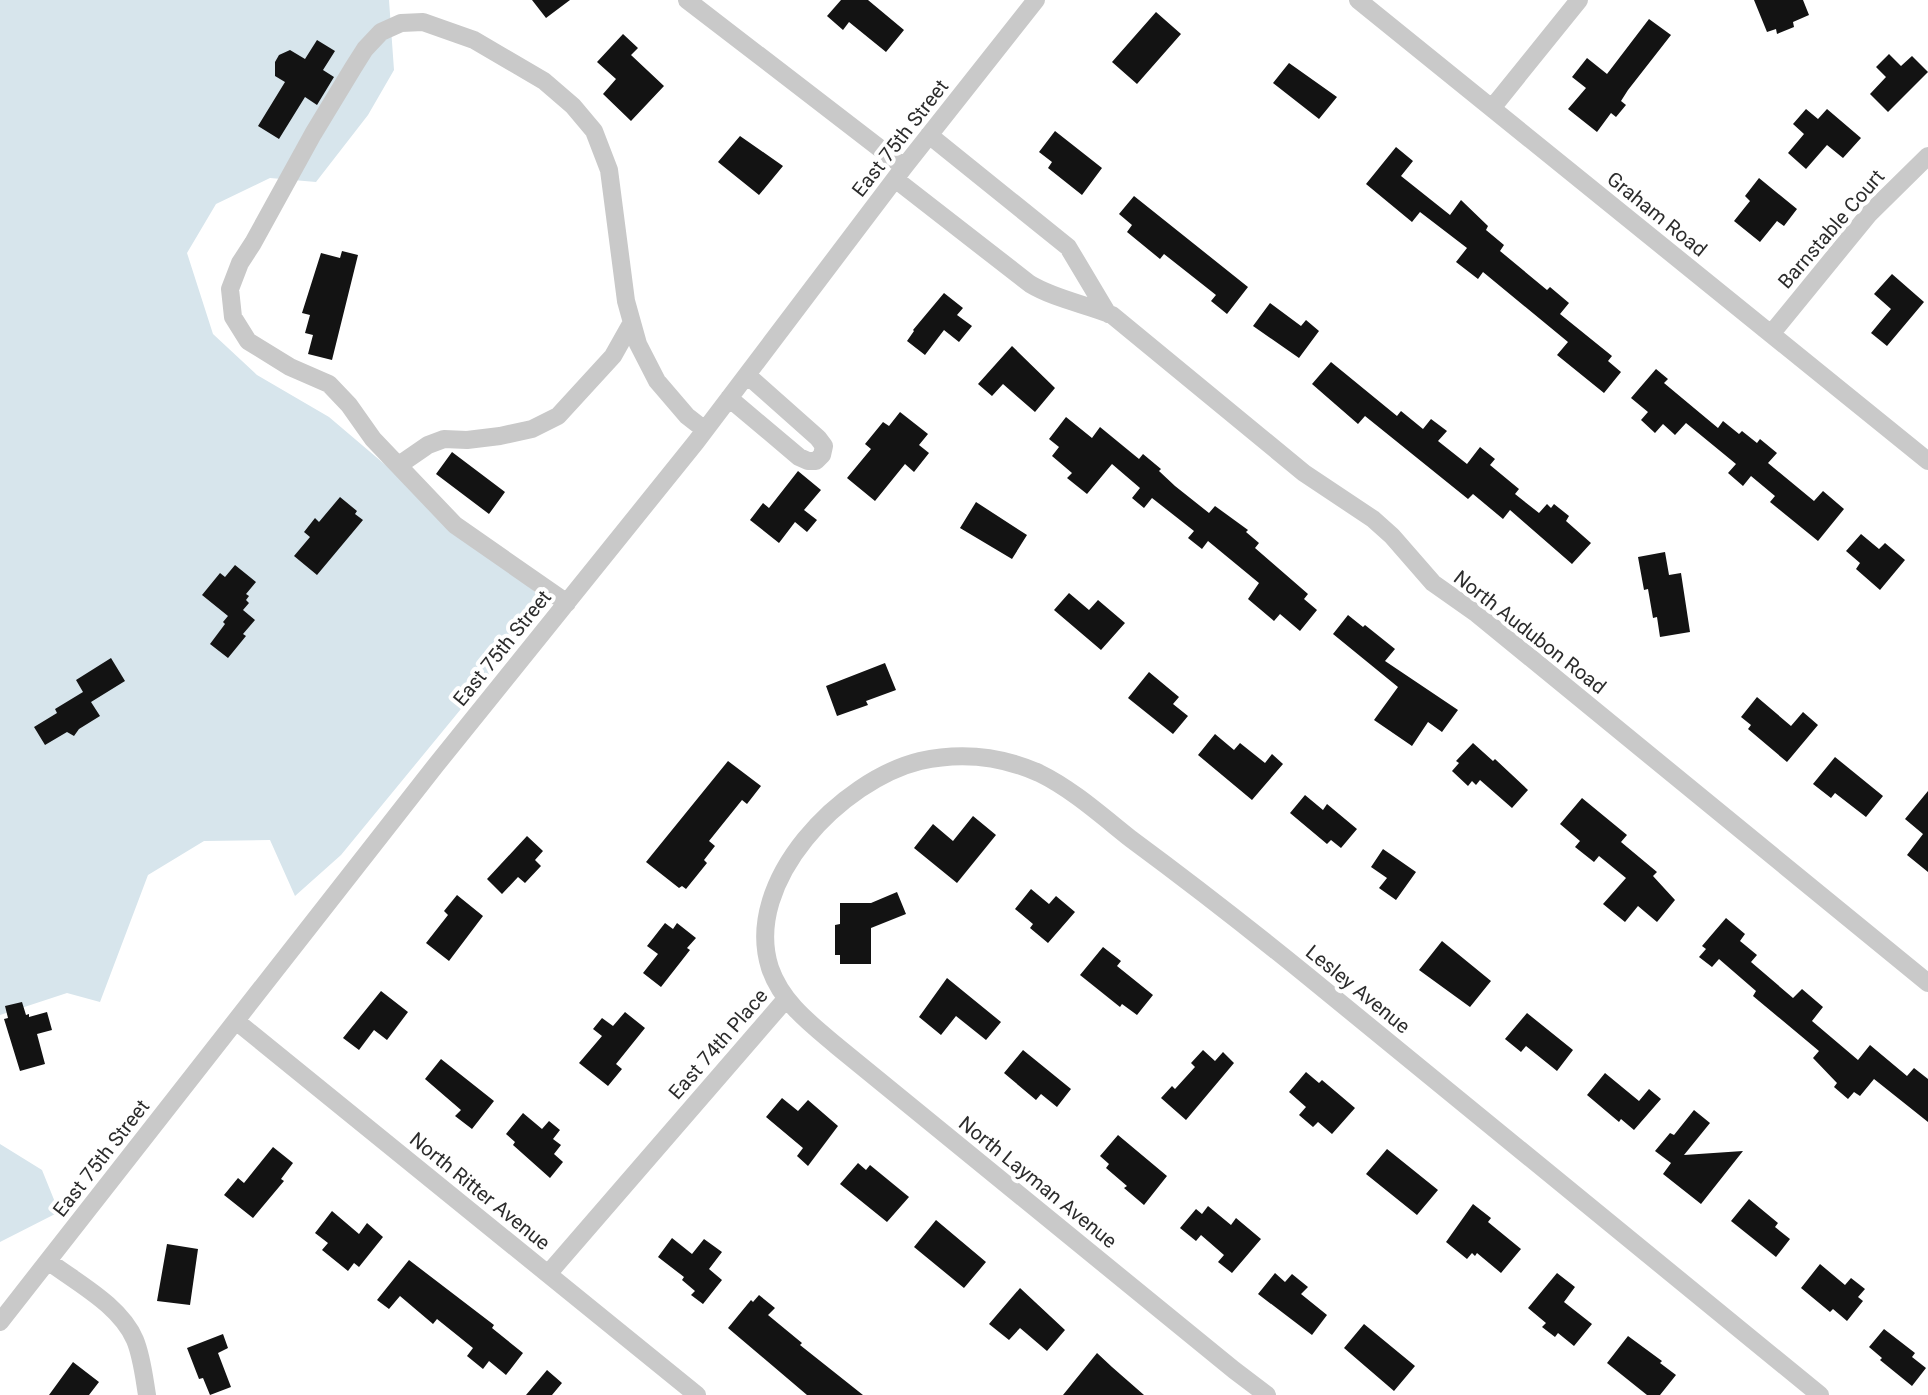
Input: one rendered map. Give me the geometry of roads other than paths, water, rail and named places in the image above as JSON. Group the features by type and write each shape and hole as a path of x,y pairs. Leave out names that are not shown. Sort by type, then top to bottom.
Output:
{"street":[{"name":"North Audubon Road","path":"687,0 900,173 1030,284 1046,293 1108,314"},
{"name":"East 75th Street","path":"0,1322 705,430 929,135 1036,0"},
{"name":"Graham Road","path":"1358,0 1928,461"},
{"path":"1492,108 1579,0"},
{"path":"567,603 455,525 373,439 349,405 329,384 290,367 248,341 233,317 230,289 240,263 313,134 365,49 381,32 401,23 423,22 474,40 544,81 573,106 594,131 609,170 626,301 638,344 657,381 687,416 705,430"},
{"name":"North Audubon Road","path":"929,135 1068,247 1108,314 1304,473 1373,519 1433,583 1477,614 1928,983"},
{"name":"Barnstable Court","path":"1771,334 1869,214 1928,156"},
{"path":"399,465 428,445 444,439 500,436 532,429 558,416 613,356 631,324"},
{"path":"729,398 799,457 816,461 822,455 824,446 818,438 747,375"},
{"name":"Lesley Avenue","path":"828,815 877,778 931,759 979,757 1014,764 1046,777 1242,923 1820,1395"},
{"name":"East 74th Place","path":"548,1274 786,999 773,975 766,948 770,901 789,863 828,815"},
{"name":"North Layman Avenue","path":"786,999 838,1047 1267,1395"},
{"name":"North Ritter Avenue","path":"236,1021 697,1395"},
{"path":"48,1261 116,1312 129,1329 138,1348 147,1395"}]}
